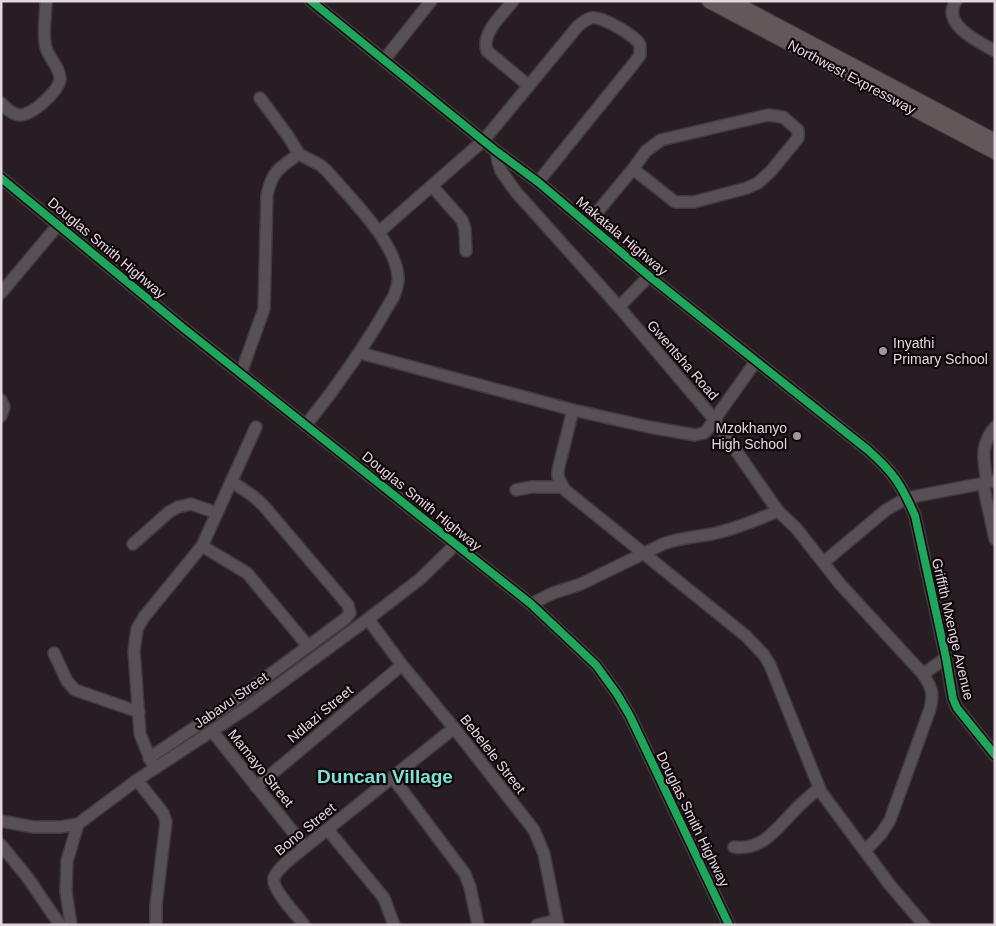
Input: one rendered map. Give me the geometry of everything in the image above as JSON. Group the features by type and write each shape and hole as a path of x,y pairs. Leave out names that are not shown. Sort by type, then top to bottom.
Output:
{"main road":[{"name":"Northwest Expressway","path":"709,1 995,152"},
{"name":"Northwest Expressway","path":"731,1 995,141"}],"street":[{"path":"1,103 15,114 20,115 32,112 54,90 59,82 58,72 45,46 46,1"},
{"name":"Makatala Highway","path":"311,1 496,151 538,182 649,276 882,463 891,471 907,498"},
{"path":"384,60 431,1"},
{"path":"513,1 486,37 487,51 529,86"},
{"path":"956,1 952,9 954,21 970,36 995,51"},
{"path":"379,232 484,140 578,26 589,18 601,19 635,38 640,45 640,55 538,182"},
{"path":"260,98 300,154 327,171 379,232 388,245 398,275 398,286 390,303 360,353 306,425"},
{"path":"588,223 646,151 661,140 768,115 783,117 798,130 798,138 764,179 747,188 694,202 675,202 633,169"},
{"name":"Gwentsha Road","path":"496,151 501,171 516,192 714,419 778,511 796,528 840,584 923,674"},
{"path":"241,374 264,310 267,195 270,180 279,167 300,154"},
{"name":"Douglas Smith Highway","path":"1,178 241,374 531,604 587,655 617,694 630,716 730,925"},
{"path":"432,186 462,220 465,229 466,251"},
{"path":"1,294 58,225"},
{"path":"619,308 649,276"},
{"path":"360,353 573,410 695,435 704,433 756,361"},
{"path":"1,400 4,407 1,416"},
{"path":"573,410 558,470 558,477 562,486 746,636 764,655 784,698 819,788 890,885 924,925"},
{"path":"155,769 140,734 134,651 137,629 144,617 202,546 256,427"},
{"path":"995,427 989,434 984,448 995,539"},
{"path":"149,758 234,701 349,616 350,610 348,605 263,505 231,481"},
{"path":"824,562 886,510 907,498 988,483"},
{"path":"516,490 531,487 562,486"},
{"name":"Griffith Mxenge Avenue","path":"907,498 914,516 955,703 992,748"},
{"path":"133,544 169,512 178,507 190,504 217,513"},
{"path":"531,604 553,593 581,584 673,540 713,534 745,525 778,511"},
{"name":"Jabavu Street","path":"1,821 33,827 60,827 78,824 137,780 247,708 368,619 420,579 456,544"},
{"path":"202,546 247,573 308,646"},
{"name":"Bebelele Street","path":"368,619 402,665 454,728 539,838 544,854 557,923"},
{"path":"54,653 67,680 75,690 139,712"},
{"path":"865,851 881,834 890,820 930,709 932,690 923,674 946,658"},
{"name":"Ndlazi Street","path":"256,787 402,665"},
{"name":"Bono Street","path":"304,925 276,890 273,882 277,872 454,728"},
{"name":"Mamayo Street","path":"212,731 306,847"},
{"path":"393,778 464,874 470,887 478,925"},
{"path":"137,780 163,813 166,822 156,906 156,925"},
{"path":"734,846 750,846 767,840 794,810 819,788"},
{"path":"71,925 66,892 67,861 78,824"},
{"path":"328,830 384,898 394,925"},
{"path":"1,845 28,878 60,925"},
{"path":"538,925 557,923"}],"cycle path":[{"path":"311,1 496,151 538,182 649,276 868,450 891,473 901,487 915,516 953,699 957,708 995,755"},
{"path":"1,178 182,327 531,604 596,665 630,716 729,925"}],"place":[{"name":"Inyathi Primary School","path":"883,351"},
{"name":"Mzokhanyo High School","path":"797,436"}],"district":[{"name":"Duncan Village","path":"385,776"}]}
